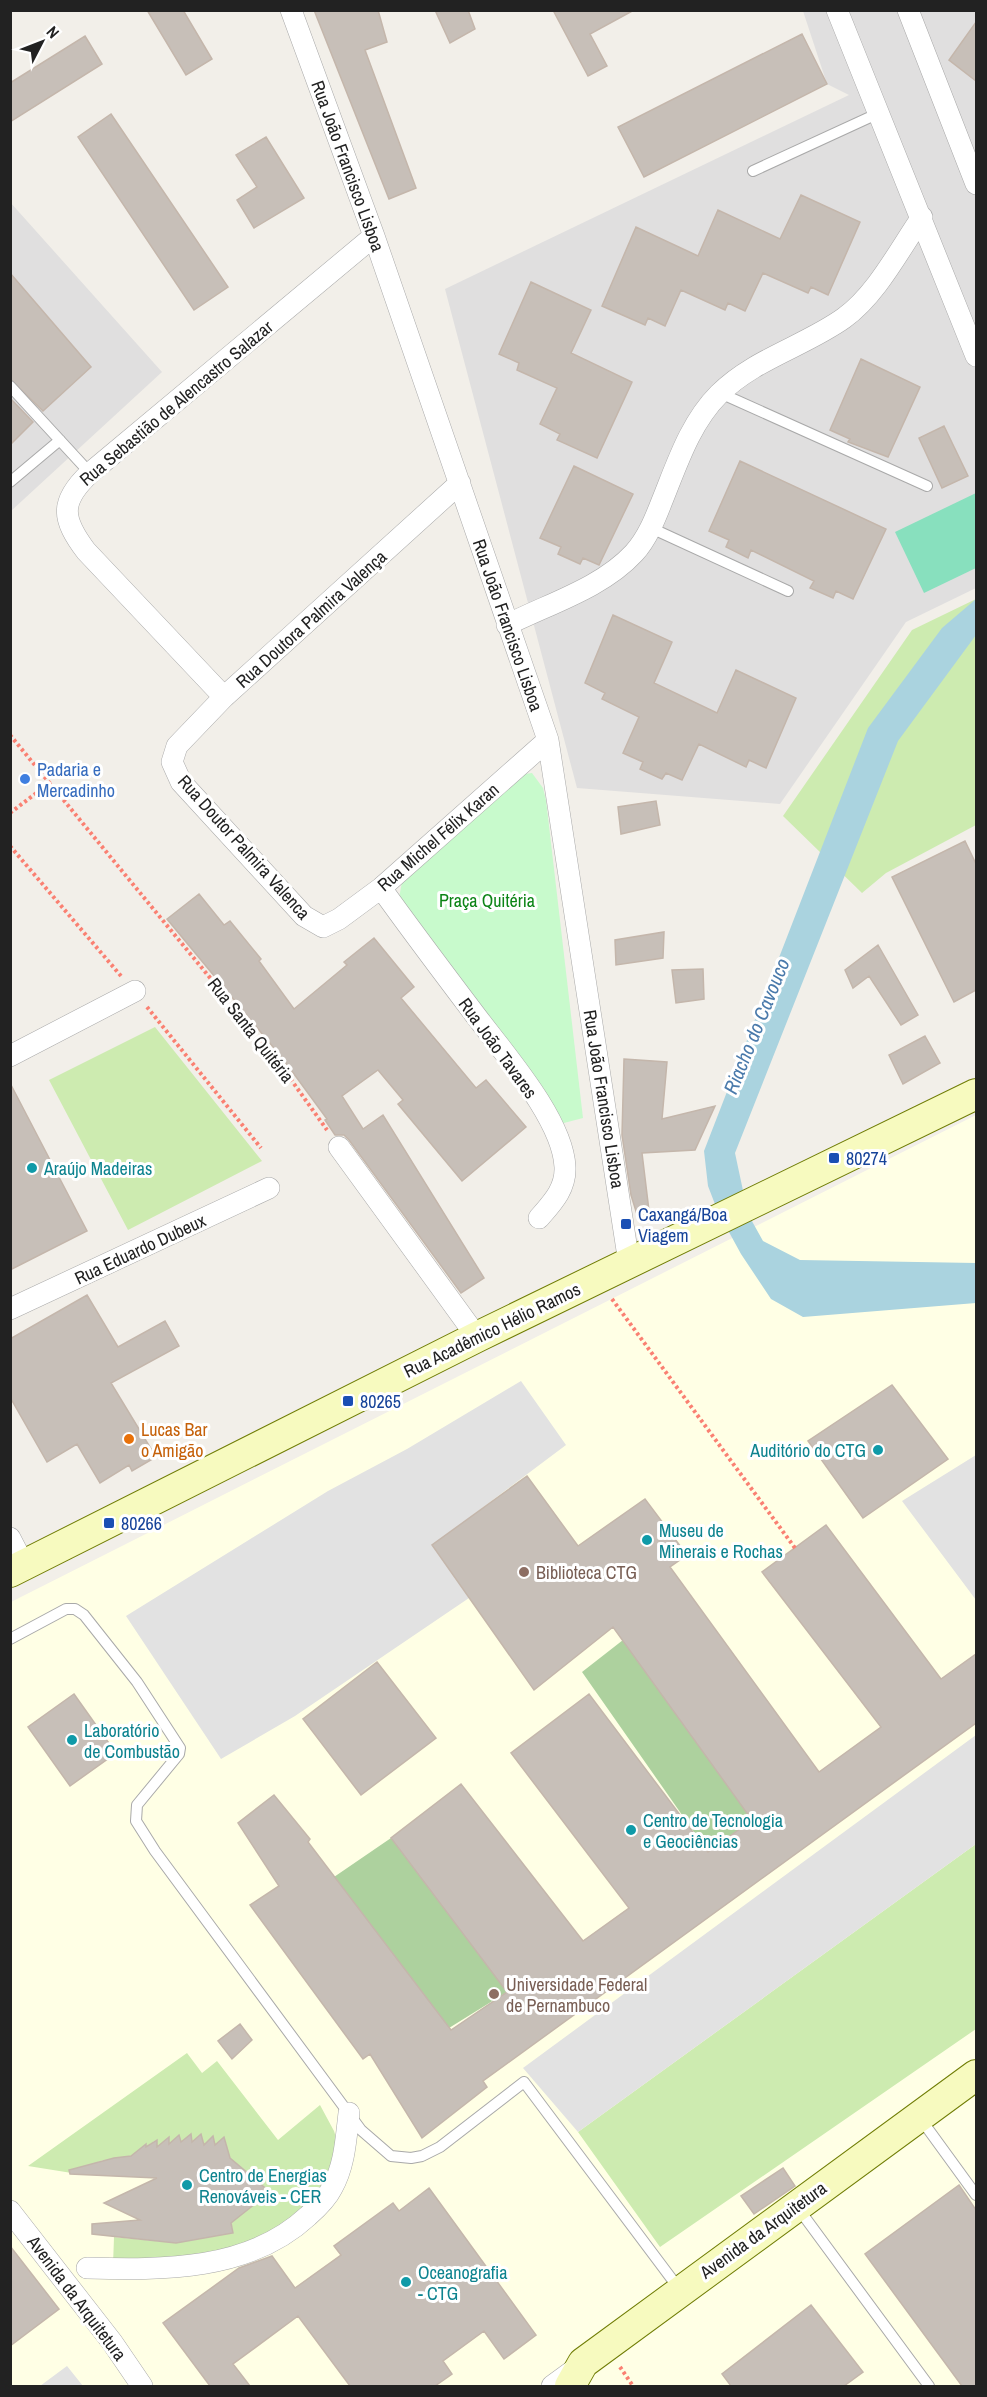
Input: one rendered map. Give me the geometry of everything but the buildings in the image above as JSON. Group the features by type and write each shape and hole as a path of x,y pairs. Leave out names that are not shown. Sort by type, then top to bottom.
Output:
{"street":[{"name":"Rua João Francisco Lisboa","path":"291,10 374,236 548,740 629,1263"},
{"path":"837,10 976,356"},
{"path":"908,10 976,184"},
{"path":"507,624 605,577 634,553 651,528 692,429 720,393 776,356 814,337 846,316 868,295 922,217"},
{"name":"Rua Sebastião de Alencastro Salazar","path":"224,697 86,551 68,525 67,507 75,487 90,473 374,236"},
{"name":"Rua Doutora Palmira Valença","path":"172,762 177,746 224,697 460,483"},
{"name":"Rua Michel Félix Karan","path":"323,927 339,919 381,888 548,740"},
{"name":"Rua Doutor Palmira Valenca","path":"172,762 181,782 304,916 323,927"},
{"name":"Rua João Tavares","path":"381,888 532,1092 558,1137 565,1169 563,1183 558,1197 539,1218"},
{"path":"10,1056 135,991"},
{"name":"Rua Acadêmico Hélio Ramos","path":"17,1569 477,1337 976,1094"},
{"path":"339,1147 477,1337"},
{"name":"Rua Eduardo Dubeux","path":"10,1310 269,1188"},
{"path":"10,1538 17,1569"},
{"name":"Avenida da Arquitetura","path":"552,2386 577,2375 680,2290 976,2076"},
{"path":"87,2268 136,2270 222,2261 255,2250 275,2240 298,2225 332,2190 344,2154 349,2113"},
{"name":"Avenida da Arquitetura","path":"10,2211 112,2342 142,2386"}],"lane":[{"path":"753,171 879,114"},
{"path":"10,386 90,473"},
{"path":"720,393 927,486"},
{"path":"10,482 60,440"},
{"path":"651,528 789,591"},
{"path":"10,1639 66,1609 75,1609 84,1615 137,1682 180,1748 179,1754 137,1805 136,1821 155,1851 361,2130 382,2151 391,2156 411,2158 431,2153 524,2082 680,2290"},
{"path":"920,2117 976,2195"},
{"path":"796,2205 929,2386"}],"path":[{"name":"Rua Santa Quitéria","path":"10,735 272,1053 339,1147"},
{"path":"10,813 51,782"},
{"path":"597,1279 795,1548"}],"shaded area":[{"path":"803,11 976,11 976,588 906,622 780,804 577,788 445,289 849,95 827,84"},
{"path":"10,202 162,372 11,511 10,511"},
{"name":"Universidade Federal de Pernambuco","path":"976,1115 976,2386 11,2386 11,1602"},
{"path":"521,1381 566,1445 445,1536 469,1598 295,1716 221,1759 126,1616 328,1491 407,1449"},
{"path":"976,1455 976,1600 902,1501"},
{"path":"976,1735 976,1844 578,2132 523,2068"},
{"path":"67,2366 83,2386 40,2386"}],"green space":[{"path":"976,493 976,568 924,593 895,532"},
{"path":"976,599 976,825 886,873 862,893 783,816 912,630"},
{"name":"Praça Quitéria","path":"532,773 543,788 546,800 583,1118 560,1124 399,898 402,882 525,774"},
{"path":"155,1027 262,1161 128,1230 49,1080"},
{"path":"623,1640 752,1820 708,1852 582,1672"},
{"path":"391,1838 507,1992 449,2028 334,1877"},
{"path":"976,1844 976,2029 660,2247 578,2132"},
{"path":"187,2053 202,2073 217,2061 278,2140 320,2105 334,2131 339,2147 324,2191 284,2228 219,2255 113,2265 114,2237 176,2243 233,2233 231,2220 268,2194 268,2190 240,2166 225,2181 221,2151 227,2146 224,2138 212,2149 215,2145 213,2137 206,2143 208,2149 199,2148 204,2143 201,2135 193,2144 191,2135 181,2144 179,2136 170,2145 168,2138 161,2144 160,2152 152,2153 156,2140 150,2144 149,2153 146,2144 140,2155 100,2161 78,2174 28,2166"}],"water":[{"name":"Riacho do Cavouco","path":"976,599 976,635 898,741 735,1153 748,1214 763,1241 800,1260 976,1263 976,1303 803,1317 771,1299 741,1254 718,1212 708,1186 704,1151 868,728 942,628"}],"place":[{"name":"Padaria e Mercadinho","path":"25,779"},
{"name":"80274","path":"834,1158"},
{"name":"Araújo Madeiras","path":"32,1168"},
{"name":"Caxangá/Boa Viagem","path":"626,1224"},
{"name":"80265","path":"348,1401"},
{"name":"Lucas Bar o Amigão","path":"129,1439"},
{"name":"Auditório do CTG","path":"878,1450"},
{"name":"80266","path":"109,1523"},
{"name":"Museu de Minerais e Rochas","path":"647,1540"},
{"name":"Biblioteca CTG","path":"524,1572"},
{"name":"Laboratório de Combustão","path":"72,1740"},
{"name":"Centro de Tecnologia e Geociências","path":"631,1830"},
{"name":"Universidade Federal de Pernambuco","path":"494,1994"},
{"name":"Centro de Energias Renováveis - CER","path":"187,2185"},
{"name":"Oceanografia - CTG","path":"406,2282"}]}
